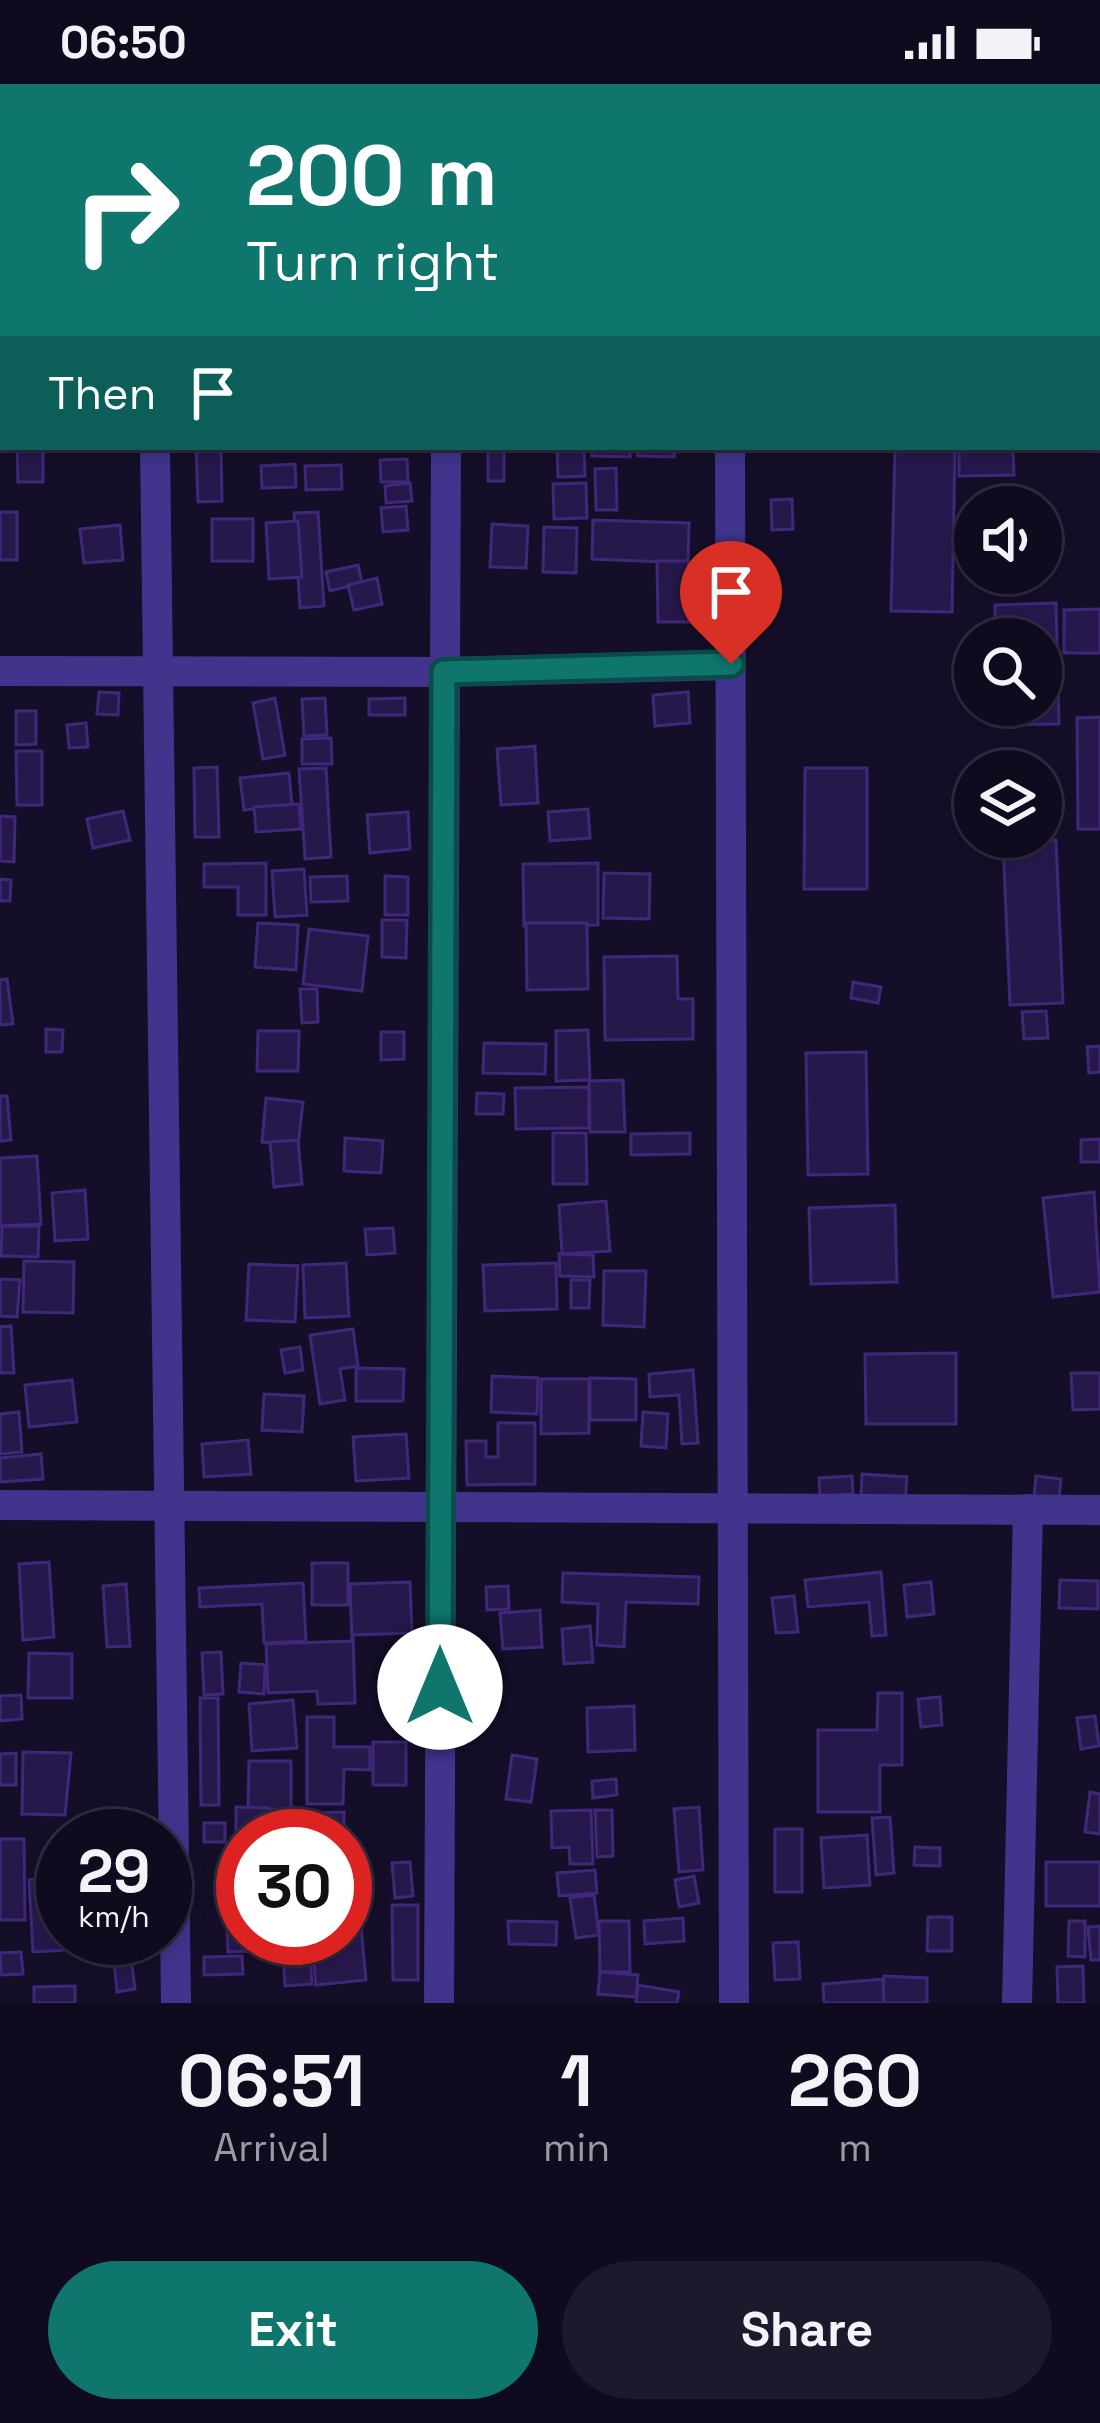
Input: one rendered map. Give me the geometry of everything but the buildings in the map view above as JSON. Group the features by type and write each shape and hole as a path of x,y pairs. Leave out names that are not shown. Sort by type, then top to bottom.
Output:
{"street":[{"path":"155,450 176,2003"},
{"path":"440,2003 446,450"},
{"path":"730,450 734,2003"},
{"path":"0,671 444,672 731,664"},
{"path":"0,1504 1100,1510"},
{"path":"1017,2003 1028,1509"}],"route":[{"path":"440,1687 444,672 731,664"}]}
